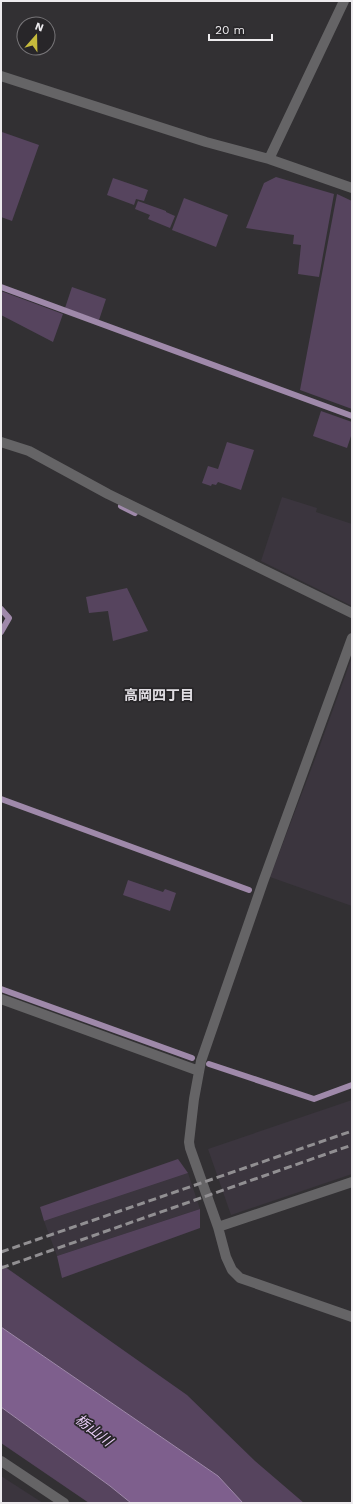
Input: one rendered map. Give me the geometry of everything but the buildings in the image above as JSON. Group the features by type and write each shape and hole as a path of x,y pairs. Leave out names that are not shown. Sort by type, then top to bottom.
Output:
{"street":[{"path":"268,159 344,1"},
{"path":"1,76 206,142 268,159 352,188"},
{"path":"1,442 29,451 108,494 352,613"},
{"path":"352,638 263,882 201,1061 194,1099 189,1142 218,1227 226,1256 232,1270 240,1278 352,1317"},
{"path":"1,999 199,1071"},
{"path":"218,1227 352,1182"},
{"path":"1,1461 64,1503"}],"shaded area":[{"path":"2,132 39,145 12,221 1,217"},
{"path":"276,177 334,194 319,277 298,274 301,245 293,244 294,235 246,228 264,183"},
{"path":"113,178 148,190 144,201 136,199 134,205 107,195"},
{"path":"337,194 352,201 352,409 300,390"},
{"path":"184,198 228,215 216,247 172,230"},
{"path":"138,201 166,211 175,216 170,228 148,219 150,215 135,209"},
{"path":"72,287 106,299 99,320 65,308"},
{"path":"1,291 63,314 53,342 1,315"},
{"path":"321,411 352,422 352,433 347,448 313,436"},
{"path":"227,442 254,450 241,490 218,482 216,485 212,484 211,486 202,483 208,466 218,469"},
{"path":"282,497 317,508 316,512 352,524 352,606 261,561"},
{"path":"127,588 148,631 113,641 108,611 89,613 86,597"},
{"path":"352,657 352,906 270,877"},
{"path":"128,880 163,892 165,889 176,893 170,911 123,895"},
{"path":"352,1100 352,1174 231,1215 208,1149"},
{"path":"178,1159 188,1173 44,1221 40,1207"},
{"path":"188,1173 200,1209 57,1256 44,1221"},
{"path":"200,1209 200,1228 62,1278 57,1256"},
{"path":"1,1264 187,1395 255,1461 304,1503 243,1503 218,1476 1,1327"},
{"path":"1,1407 110,1486 131,1503 89,1503 1,1443"},
{"path":"1,1476 43,1503 1,1503"}],"water":[{"name":"栃山川","path":"1,1327 218,1476 243,1503 131,1503 110,1486 1,1407"}],"waterway":[{"path":"1,287 352,416"},
{"path":"121,506 135,513"},
{"path":"1,609 9,618 1,632"},
{"path":"1,799 249,890"},
{"path":"1,989 192,1058"},
{"path":"209,1064 314,1099 352,1085"}],"railway":[{"path":"1,1252 352,1131"},
{"path":"1,1268 352,1145"}],"district":[{"name":"高岡四丁目","path":"159,695"}]}
